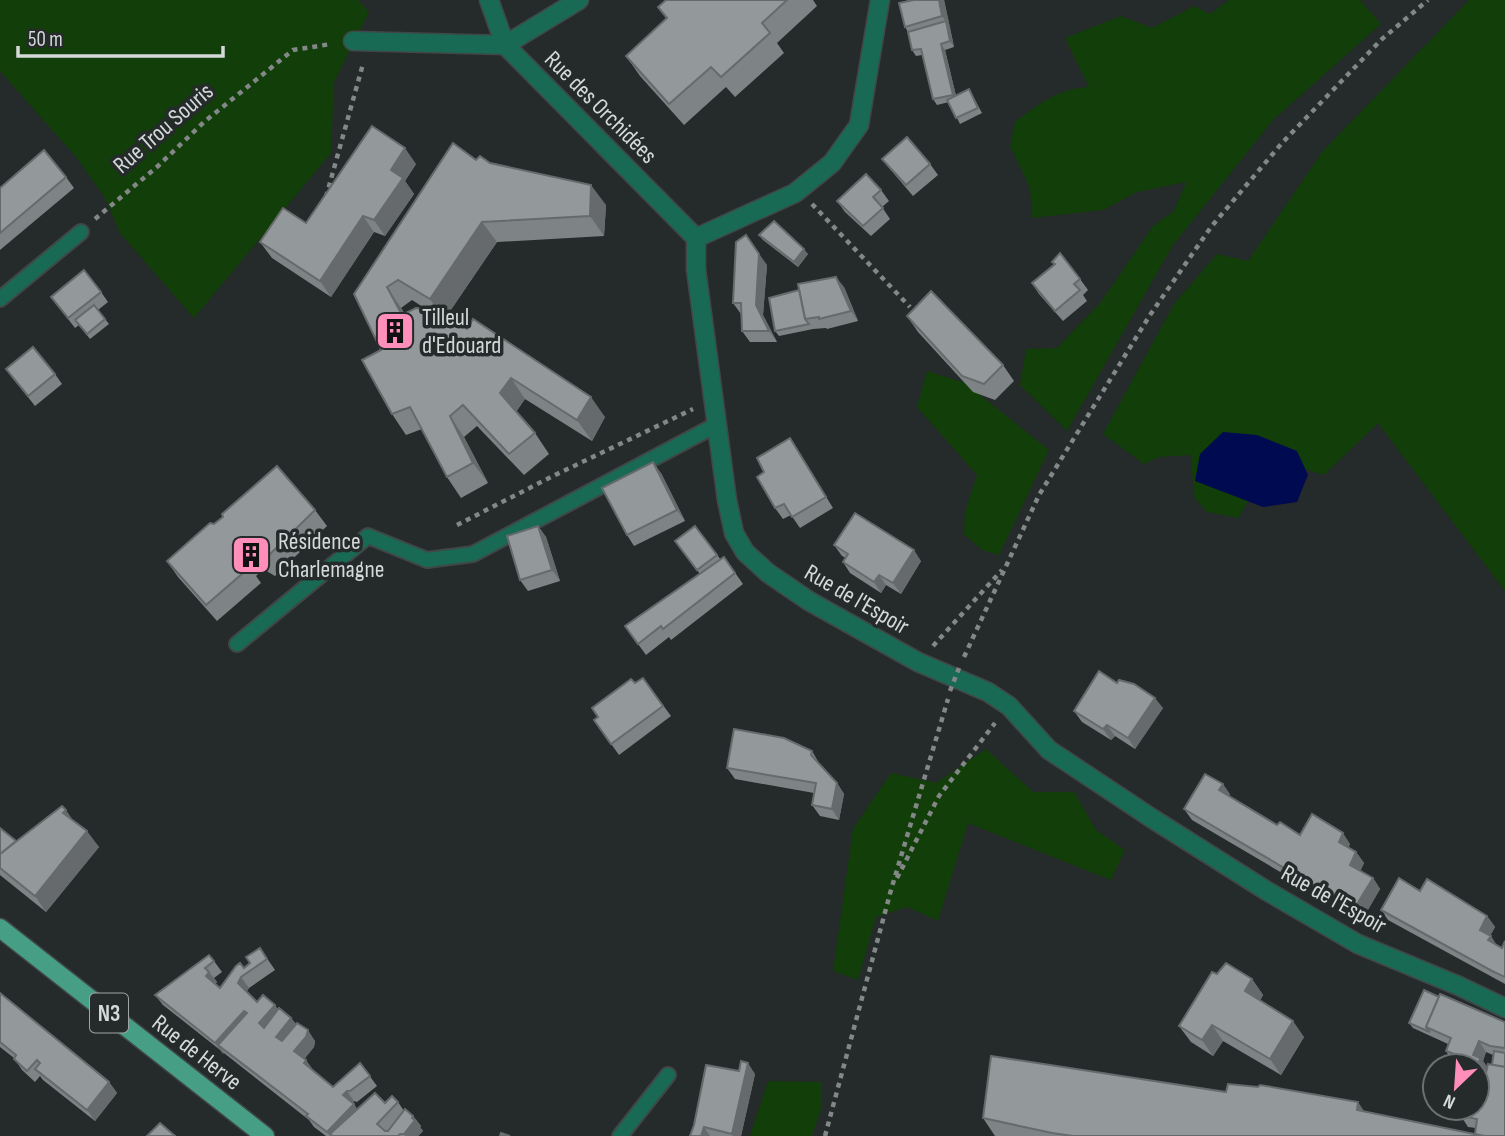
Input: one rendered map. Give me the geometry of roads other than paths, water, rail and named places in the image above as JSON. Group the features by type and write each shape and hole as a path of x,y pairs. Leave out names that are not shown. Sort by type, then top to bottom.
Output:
{"main road":[{"name":"Rue de Herve","path":"0,928 265,1136"}],"street":[{"name":"Rue des Orchidées","path":"489,0 505,45 696,238"},
{"path":"361,41 505,45 579,0"},
{"path":"696,238 799,190 831,163 859,125 880,0"},
{"name":"Rue de l'Espoir","path":"696,238 696,269 712,400 734,533 745,552 768,573 809,601 918,662 988,692 1009,706 1049,750 1267,891 1358,944 1505,1008"}],"lane":[{"path":"0,299 81,232"},
{"path":"237,644 368,536 427,560 473,554 716,425"},
{"path":"620,1136 668,1075"}],"place":[{"name":"Tilleul d'Edouard","path":"395,331"},
{"name":"Résidence Charlemagne","path":"251,555"}]}
